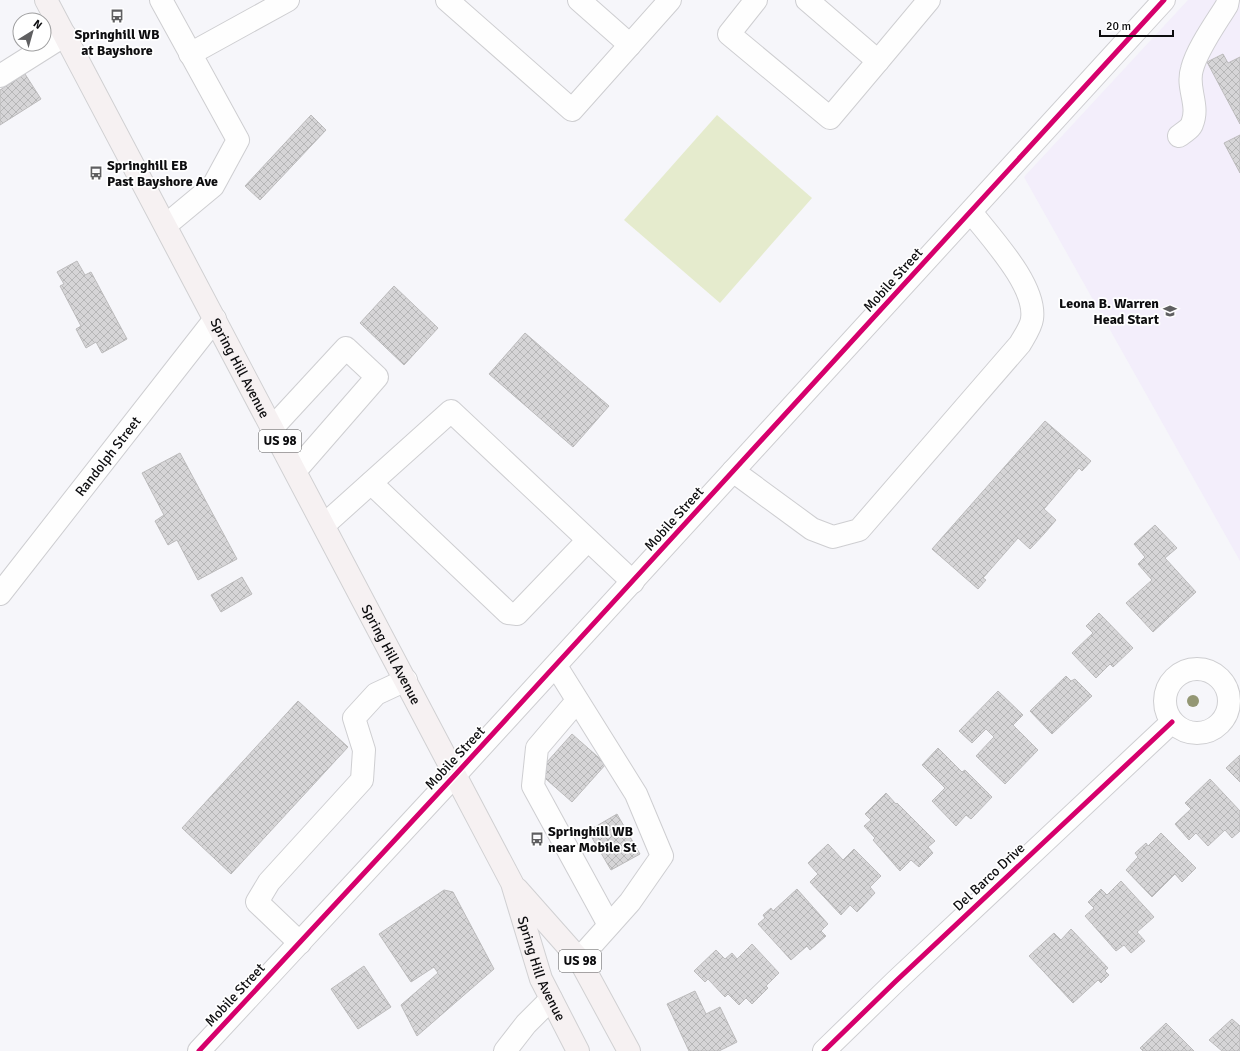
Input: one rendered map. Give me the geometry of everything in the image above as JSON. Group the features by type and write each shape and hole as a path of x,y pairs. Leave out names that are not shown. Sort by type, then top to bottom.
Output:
{"main road":[{"name":"Spring Hill Avenue","path":"46,0 296,470 512,883 541,979 578,1051"},
{"name":"Spring Hill Avenue","path":"512,883 579,959 629,1051"}],"street":[{"path":"161,0 238,140 213,186 166,225"},
{"path":"190,54 288,0"},
{"path":"447,0 572,110 670,0"},
{"path":"579,0 630,45"},
{"path":"756,0 729,34 830,118 928,0"},
{"path":"807,0 878,61"},
{"name":"Mobile Street","path":"198,1051 556,666 1164,0"},
{"path":"1179,136 1192,124 1195,104 1190,85 1192,69 1208,36 1227,5 1228,0"},
{"path":"0,76 65,35"},
{"path":"733,471 812,528 833,537 859,530 1020,344 1032,320 1030,294 1014,267 971,212"},
{"name":"Randolph Street","path":"0,594 215,318"},
{"path":"273,427 346,348 377,377 296,470"},
{"path":"324,525 451,411 632,582"},
{"path":"371,483 508,613 517,614 588,540"},
{"path":"556,666 636,794 662,856 630,902 579,959"},
{"path":"300,943 257,902 269,882 362,780 364,750 354,718 376,694 406,680"},
{"path":"577,701 537,748 534,786 609,925"},
{"name":"Del Barco Drive","path":"824,1051 896,981 1172,722"},
{"path":"505,1051 526,1024 551,999"}],"shaded area":[{"name":"Leona B. Warren Head Start","path":"1188,0 1240,0 1240,561 1024,177"}],"green space":[{"path":"717,115 812,198 720,303 624,220"}],"building":[{"path":"1223,54 1228,63 1240,57 1240,124 1207,62"},
{"path":"25,74 41,99 0,125 0,90"},
{"path":"311,115 326,130 260,200 245,186"},
{"path":"1240,135 1240,173 1224,143"},
{"path":"77,261 85,275 91,272 127,339 102,353 96,342 86,348 76,329 81,326 60,286 64,284 57,272"},
{"path":"394,286 438,328 404,365 360,323"},
{"path":"525,333 609,406 573,447 489,374"},
{"path":"1045,421 1091,461 1082,471 1079,468 1044,509 1056,520 1044,534 1030,549 1018,538 983,578 986,580 978,589 932,549"},
{"path":"180,453 237,559 198,580 177,540 168,545 155,521 164,515 142,473"},
{"path":"1155,525 1177,548 1165,558 1196,592 1153,632 1126,603 1152,580 1138,564 1145,557 1134,544"},
{"path":"242,577 252,594 221,612 211,595"},
{"path":"1099,613 1133,648 1113,667 1110,664 1096,678 1072,653 1093,633 1086,626"},
{"path":"1066,676 1071,681 1075,679 1092,696 1052,734 1030,711"},
{"path":"998,691 1023,715 1013,725 1038,750 1005,784 976,756 994,737 986,729 972,743 959,731"},
{"path":"298,701 348,747 231,874 182,828"},
{"path":"572,734 606,764 572,802 538,772"},
{"path":"938,748 962,772 965,770 992,797 971,819 966,815 956,826 932,801 945,788 922,765"},
{"path":"1240,755 1240,782 1226,768"},
{"path":"1210,779 1240,811 1240,831 1232,838 1225,830 1208,846 1196,833 1189,840 1175,824 1191,809 1185,803"},
{"path":"886,793 935,841 928,847 933,853 919,867 911,860 900,871 873,840 875,838 864,826 871,820 865,814"},
{"path":"617,814 640,854 611,870 588,831"},
{"path":"1161,833 1196,868 1182,882 1175,874 1152,897 1126,870 1138,857 1135,853 1146,843 1148,846"},
{"path":"828,844 843,860 854,849 881,876 870,887 875,893 857,912 850,905 841,915 810,882 818,874 808,863"},
{"path":"1121,881 1154,917 1137,932 1145,941 1131,953 1124,945 1116,951 1085,916 1094,908 1088,902 1101,889 1107,895"},
{"path":"797,889 828,924 821,931 826,936 810,950 807,946 791,960 758,924 765,918 763,915 771,908 773,911"},
{"path":"444,890 453,892 494,969 417,1036 401,1005 438,973 434,967 411,982 379,934"},
{"path":"1071,929 1108,968 1105,971 1109,975 1101,983 1098,980 1073,1003 1029,956 1054,933 1061,940"},
{"path":"752,944 779,973 766,986 768,988 752,1004 746,998 739,1005 728,994 725,997 708,979 705,982 694,971 716,950 725,959 732,953 737,959"},
{"path":"364,966 391,1007 358,1029 331,989"},
{"path":"695,991 706,1014 720,1007 737,1042 719,1051 689,1051 667,1004"},
{"path":"1232,1019 1240,1026 1240,1051 1222,1051 1209,1040"},
{"path":"1166,1023 1194,1051 1143,1051 1140,1048"}],"cycle path":[{"path":"199,1051 456,774 1164,0"},
{"path":"824,1051 896,981 1172,722"}],"place":[{"name":"Springhill WB at Bayshore","path":"117,16"},
{"name":"Springhill EB Past Bayshore Ave","path":"96,173"},
{"name":"Leona B. Warren Head Start","path":"1170,311"},
{"name":"Springhill WB near Mobile St","path":"537,839"}]}
